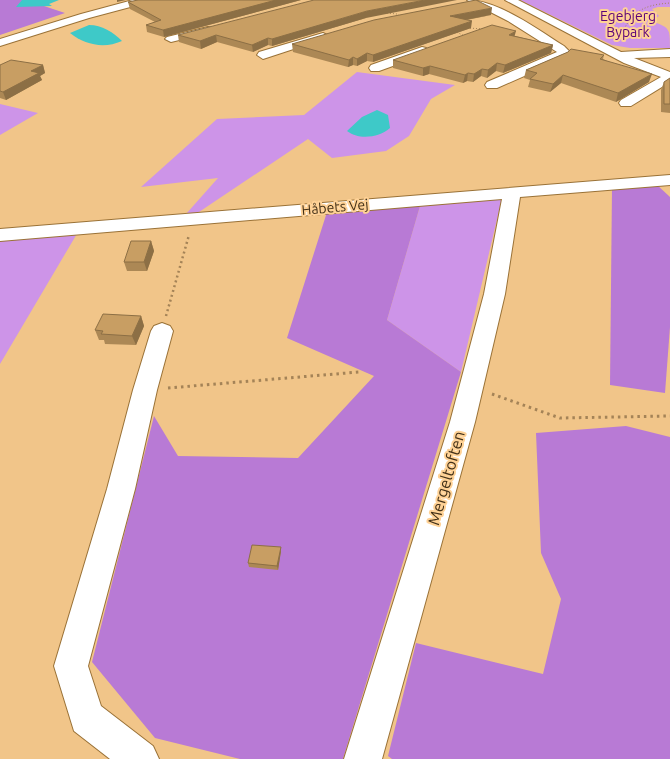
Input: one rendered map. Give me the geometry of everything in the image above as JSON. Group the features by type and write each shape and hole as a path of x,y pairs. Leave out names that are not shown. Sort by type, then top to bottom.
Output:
{"street":[{"path":"0,43 85,16 145,0"},
{"path":"510,0 618,55 670,76"},
{"path":"459,6 475,1 512,19 564,52 492,85"},
{"path":"465,36 512,19"},
{"path":"171,40 219,27"},
{"path":"263,55 335,33"},
{"path":"375,68 429,49"},
{"path":"618,55 670,53"},
{"path":"626,103 670,76"},
{"name":"Håbets Vej","path":"0,235 670,180"},
{"name":"Mergeltoften","path":"363,759 424,558 472,388 491,306 512,192"},
{"path":"297,210 299,221 320,220"},
{"path":"140,759 87,718 71,666 121,490 145,390 162,330"}],"path":[{"path":"660,0 670,3"},
{"path":"607,49 617,45 630,17 640,9 645,6 670,3"},
{"path":"383,13 397,14 406,19"},
{"path":"453,28 484,29"},
{"path":"448,29 465,36"},
{"path":"162,330 194,219"},
{"path":"145,390 359,372"},
{"path":"472,388 560,418 670,416"}],"green space":[{"name":"Egebjerg Bypark","path":"520,0 670,0 670,7 652,9 659,16 653,20 654,22 668,30 670,48 630,48 612,45"},
{"path":"357,72 455,85 431,99 409,136 386,151 332,158 308,139 196,214 186,214 218,178 141,187 217,119 304,115"},
{"path":"0,104 38,113 0,135"},
{"path":"502,198 461,372 387,320 420,206"},
{"path":"78,232 0,364 0,238"}],"shaded area":[{"path":"0,0 50,0 44,6 65,13 0,35"},
{"path":"656,184 670,197 670,327 665,393 610,385 612,188"},
{"path":"420,206 387,320 461,372 343,759 240,759 155,738 92,662 154,416 178,456 298,458 374,376 287,338 327,212"},
{"path":"626,426 670,437 670,759 392,759 388,756 416,643 543,674 561,599 541,553 536,433"}],"water":[{"path":"22,0 59,0 49,4 52,6 16,7"},
{"path":"89,25 107,30 122,41 108,45 88,43 70,33"},
{"path":"377,110 388,115 390,128 380,134 368,137 357,136 347,131 362,117"}],"building":[{"path":"138,0 276,0 163,30 146,25 161,20 128,2"},
{"path":"314,0 425,0 367,11 272,39 268,38 252,45 216,35 200,41 178,35"},
{"path":"476,0 492,8 450,16 472,21 373,55 367,53 357,59 353,57 349,60 292,44 374,20"},
{"path":"492,25 516,31 509,35 553,45 505,65 497,63 488,70 482,69 474,74 468,73 465,75 430,66 423,68 393,60"},
{"path":"571,49 604,55 600,59 652,74 618,93 563,75 553,84 530,79 537,73 526,70"},
{"path":"11,60 43,65 31,71 39,73 3,92 0,91 0,65"},
{"path":"670,78 670,104 664,104 664,82"},
{"path":"131,241 151,241 144,262 124,262"},
{"path":"103,314 141,316 132,336 101,334 103,331 95,330"},
{"path":"252,545 281,547 277,566 248,563"}]}
